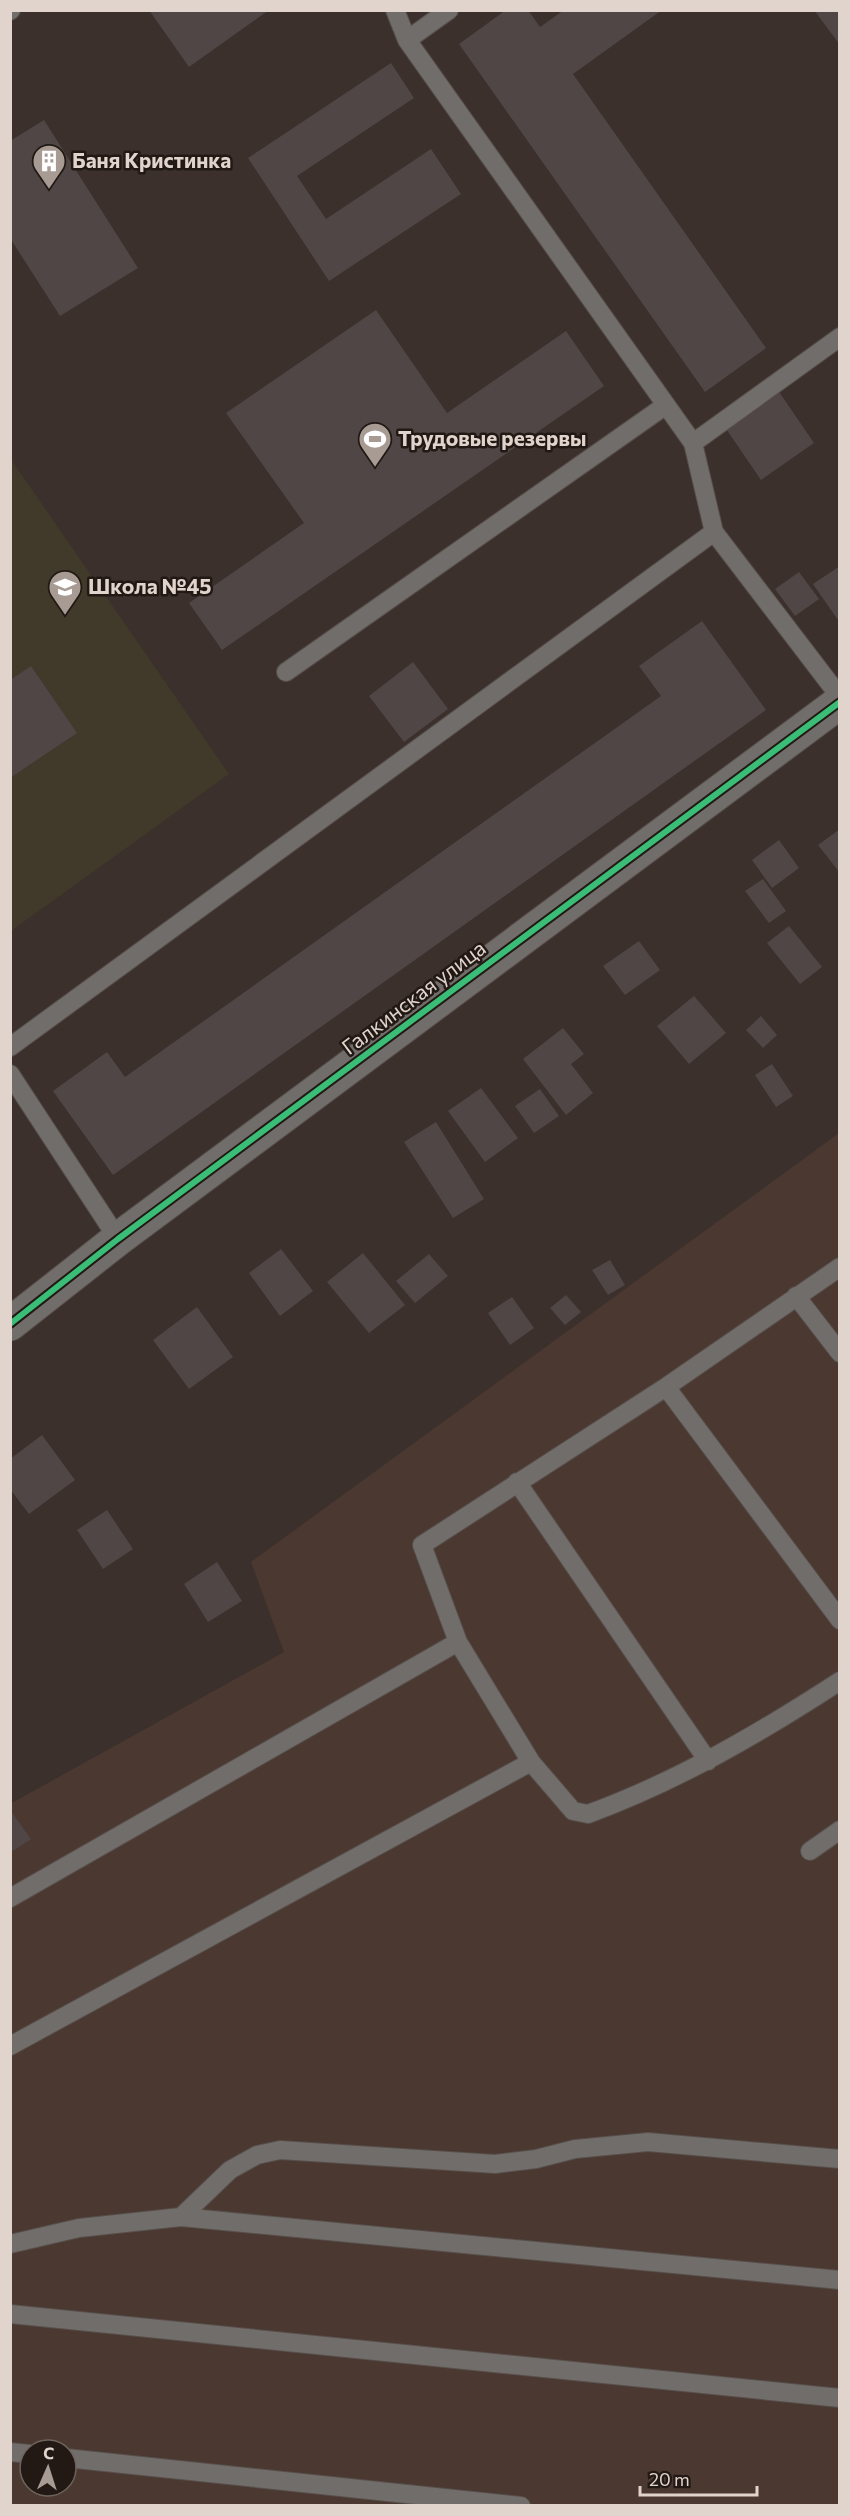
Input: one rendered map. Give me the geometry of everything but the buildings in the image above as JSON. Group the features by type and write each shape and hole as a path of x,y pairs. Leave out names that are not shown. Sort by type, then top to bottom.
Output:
{"street":[{"name":"Галкинская улица","path":"10,1324 117,1239 840,702"}],"lane":[{"path":"395,10 406,40 693,443 714,532 840,697"},
{"path":"406,40 449,10"},
{"path":"693,443 840,337"},
{"path":"286,672 666,405"},
{"path":"10,1047 714,532"},
{"path":"10,1074 117,1239"},
{"path":"840,1268 666,1387 422,1545 458,1642 531,1762 573,1811 588,1814 708,1761 791,1713 840,1681"},
{"path":"796,1296 840,1353"},
{"path":"666,1387 840,1620"},
{"path":"517,1482 708,1761"},
{"path":"10,1898 458,1642"},
{"path":"10,2046 531,1762"},
{"path":"810,1851 840,1830"},
{"path":"181,2217 230,2170 258,2156 280,2150 495,2164 536,2159 575,2149 648,2142 840,2159"},
{"path":"10,2244 79,2228 181,2217 840,2280"},
{"path":"10,2314 840,2397"},
{"path":"78,2459 520,2505"}],"shaded area":[{"name":"Школа №45","path":"10,458 229,774 11,931 10,931"},
{"path":"839,1133 839,2505 11,2505 10,1804 284,1652 251,1562"}],"cycle path":[{"path":"10,1324 118,1239 840,702"}],"place":[{"name":"Баня Кристинка","path":"49,190"},
{"name":"Трудовые резервы","path":"375,468"},
{"name":"Школа №45","path":"65,616"}]}
